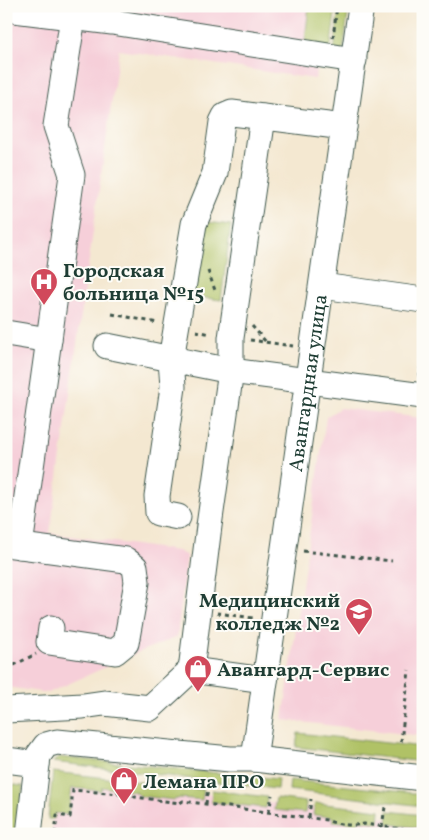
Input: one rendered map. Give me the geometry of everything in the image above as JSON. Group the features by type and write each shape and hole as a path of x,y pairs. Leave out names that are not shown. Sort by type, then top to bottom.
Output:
{"street":[{"name":"Авангардная улица","path":"254,760 344,127 342,58 361,6"},
{"path":"6,10 112,22 342,58"},
{"path":"50,635 115,652 126,643 136,582 135,567 126,560 13,545 49,340 72,175 56,126 74,18"},
{"path":"178,517 158,514 157,496 173,387 171,359 194,224 215,173 222,122 225,116 232,113 344,127"},
{"path":"6,710 104,703 150,708 191,670 231,371 231,338 263,117"},
{"path":"322,286 423,300"},
{"path":"6,333 49,340"},
{"path":"107,346 231,371 420,396"},
{"path":"191,670 265,680"},
{"path":"29,834 38,756 46,746 58,742 423,778"},
{"path":"6,760 37,764"}],"path":[{"path":"337,6 342,58"},
{"path":"206,265 217,294 222,298"},
{"path":"244,339 298,346"},
{"path":"420,396 423,350"},
{"path":"301,551 392,561"},
{"path":"198,611 274,620"},
{"path":"6,666 12,666 39,652 50,635"},
{"path":"401,742 409,670"},
{"path":"118,793 120,775"},
{"path":"206,804 208,786"},
{"path":"54,834 57,815 70,817 73,790 118,793 153,799 308,817 332,822 423,832"},
{"path":"269,812 272,794"},
{"path":"308,817 311,799"},
{"path":"382,826 384,807"}],"shaded area":[{"name":"Городская больница №15","path":"6,6 325,6 315,79 119,50 50,533 178,551 187,556 177,637 48,693 6,687"},
{"name":"Медицинский колледж №2","path":"340,408 423,418 423,736 283,720 326,417"},
{"path":"54,773 423,823 423,834 52,834"}],"green space":[{"path":"309,6 336,6 330,52 304,48"},
{"path":"339,6 349,6 343,52 334,53"},
{"path":"207,222 231,225 221,300 191,296"},
{"path":"298,733 423,747 423,762 296,747"},
{"path":"59,757 278,779 277,789 53,762"},
{"path":"53,772 116,779 115,789 102,787 101,791 72,788 68,815 55,813 54,819 48,819"},
{"path":"125,780 204,790 202,800 180,798 174,800 140,796 136,792 123,790"},
{"path":"290,780 423,794 423,806 289,790"},
{"path":"6,784 23,786 18,834 6,834"},
{"path":"212,790 267,797 266,808 211,802"},
{"path":"276,798 306,802 305,813 274,810"},
{"path":"315,803 380,810 379,823 359,820 358,824 333,821 333,817 313,815"},
{"path":"388,811 423,815 423,828 387,824"}],"place":[{"name":"Городская больница №15","path":"44,306"},
{"name":"Медицинский колледж №2","path":"359,636"},
{"name":"Авангард-Сервис","path":"198,693"},
{"name":"Лемана ПРО","path":"124,805"}]}
